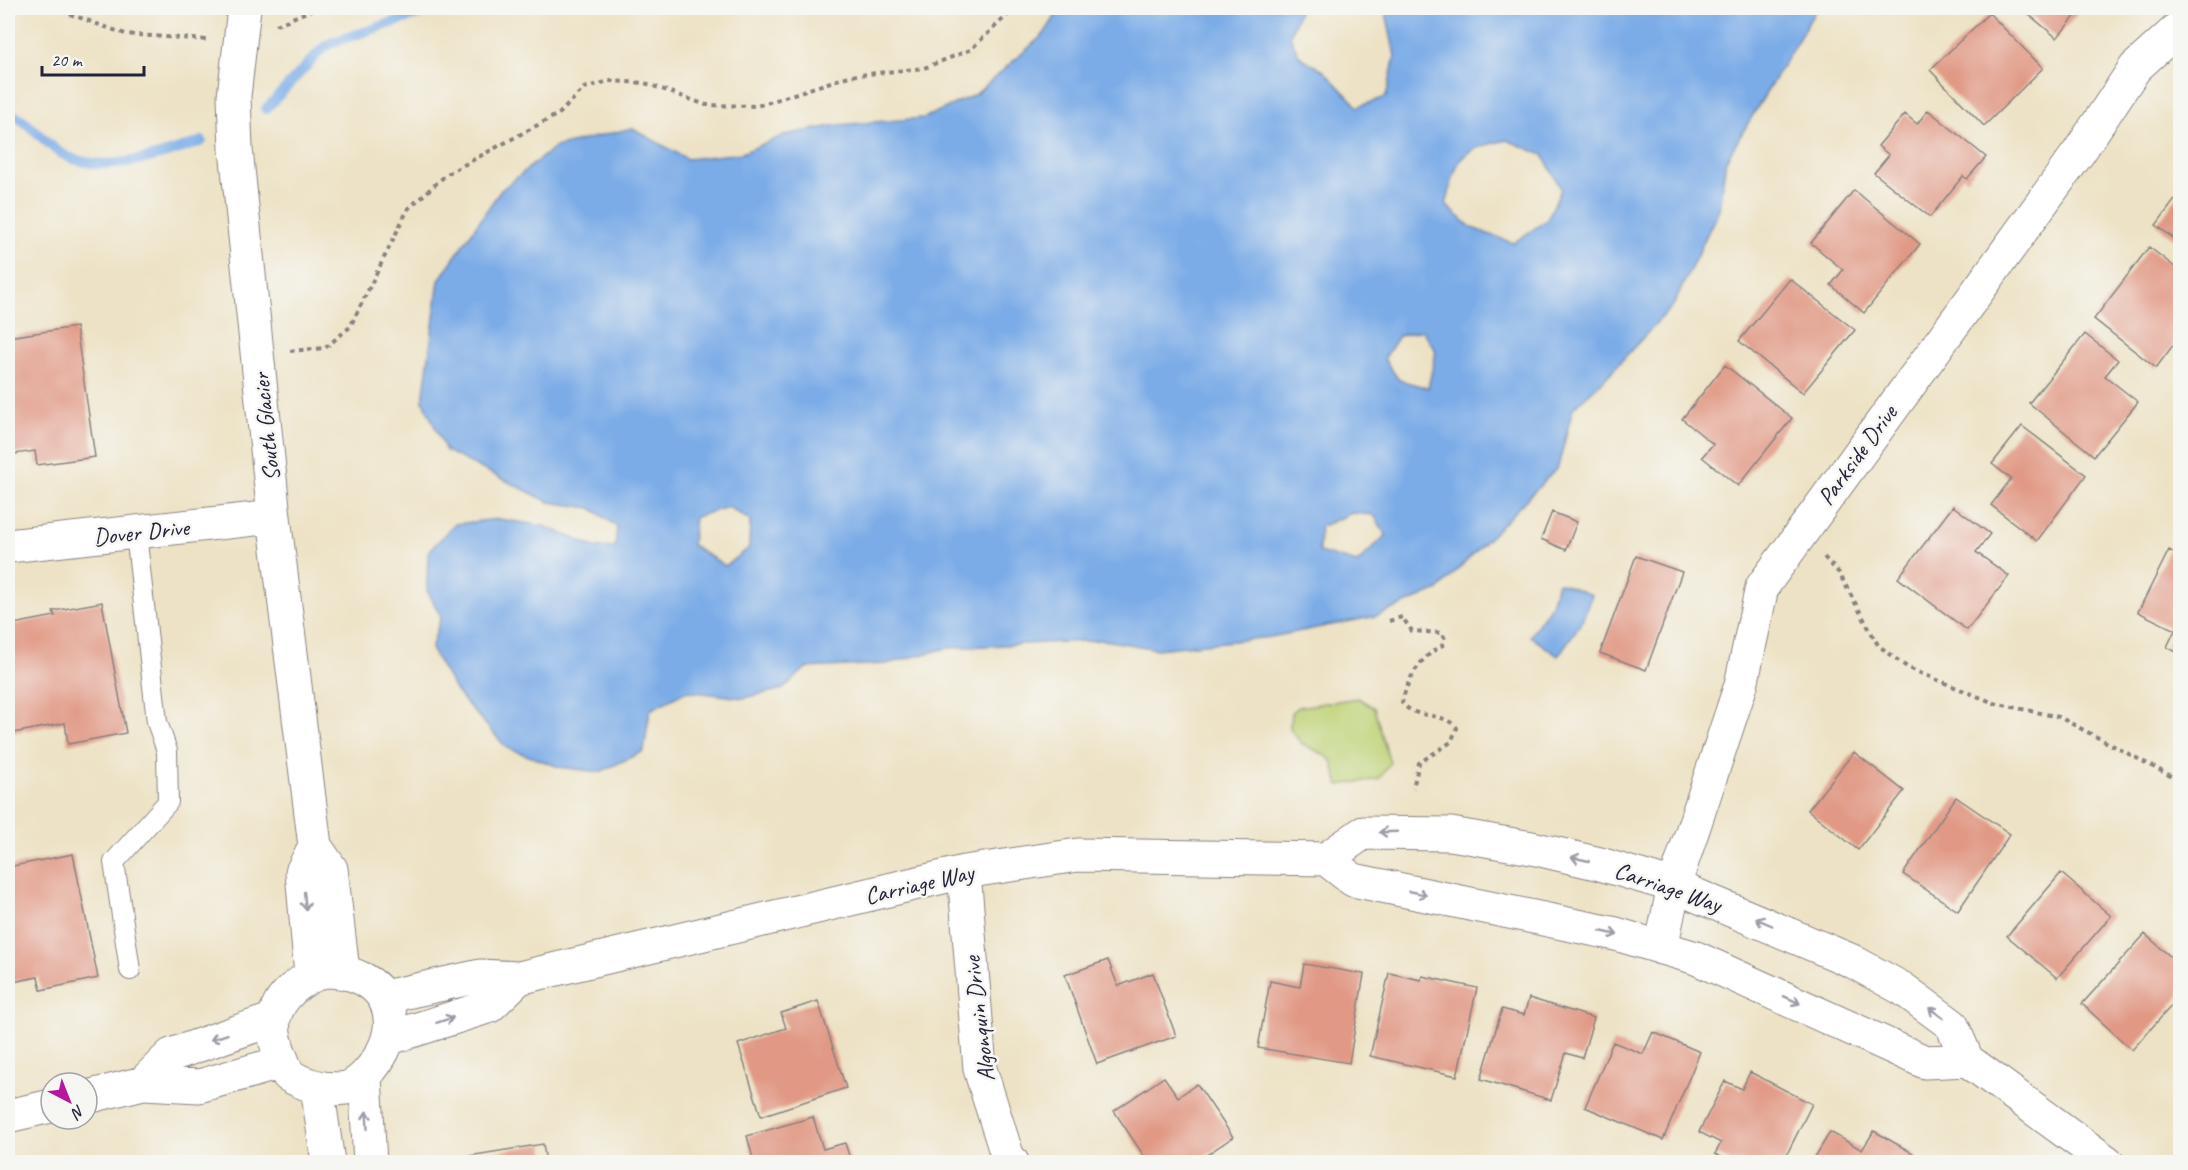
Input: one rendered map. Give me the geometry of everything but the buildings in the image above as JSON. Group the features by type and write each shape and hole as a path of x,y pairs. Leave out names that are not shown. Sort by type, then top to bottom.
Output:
{"street":[{"name":"South Glacier","path":"244,8 238,42 234,96 236,149 274,517 315,846 331,869 344,971"},
{"name":"Parkside Drive","path":"1661,948 1674,886 1741,685 1762,587 2079,152 2135,68 2181,27"},
{"name":"Dover Drive","path":"8,546 274,517"},
{"name":"Carriage Way","path":"384,997 480,976 519,978 964,872 1078,855 1326,858 1364,833 1451,834 1543,850 1674,886 1713,900 1852,961 1903,989 1952,1024 1967,1060"},
{"path":"311,975 302,872 315,846"},
{"path":"1326,858 1353,880 1616,934 1696,958 1925,1062 1967,1060 2107,1162"},
{"name":"Algonquin Drive","path":"964,872 980,1069 1007,1155 1012,1162"},
{"path":"324,971 344,971 369,981 384,997 389,1012 390,1038 379,1060 365,1077 347,1088 317,1087 288,1075 276,1042 274,1019 291,990 311,975 324,971"},
{"path":"390,1038 490,1006 519,978"},
{"path":"143,1083 171,1055 274,1019"},
{"path":"99,1094 143,1083 198,1086 283,1062"},
{"path":"365,1077 370,1162"},
{"path":"317,1087 328,1162"},
{"path":"8,1116 39,1109"}],"lane":[{"path":"130,970 114,862 168,802 166,751 157,722 136,533"}],"path":[{"path":"53,8 125,34 238,42 316,8"},
{"path":"258,354 325,348 350,327 408,208 447,174 560,113 584,88 609,81 645,83 706,105 757,106 849,76 924,69 970,50 1014,8"},
{"path":"1799,536 1839,573 1878,645 1908,668 1994,703 2059,717 2181,781"},
{"path":"1389,621 1401,617 1412,631 1442,633 1445,639 1443,645 1427,653 1418,666 1404,692 1402,703 1408,711 1451,720 1457,728 1451,742 1419,763 1413,788"}],"green space":[{"path":"1358,698 1374,708 1390,763 1379,779 1339,785 1332,761 1302,744 1290,729 1291,713 1299,707"}],"water":[{"path":"1061,8 1300,8 1290,36 1299,56 1324,71 1358,107 1386,97 1395,56 1385,8 1817,8 1726,160 1719,209 1674,304 1602,382 1573,408 1558,467 1438,590 1377,616 1271,637 1157,649 1104,640 947,648 886,664 806,668 783,689 744,698 687,691 650,710 644,751 600,772 559,767 507,748 457,693 431,649 441,617 427,590 428,552 455,524 499,519 544,526 597,548 615,547 617,527 591,508 549,502 446,451 423,401 439,280 500,191 555,147 632,128 687,159 742,153 785,135 838,125 924,118 976,94 1044,34","holes":["1507,140 1543,155 1561,189 1547,220 1513,243 1472,228 1446,205 1457,166 1462,158 1468,152","1422,330 1436,351 1428,388 1399,380 1384,359 1399,336","728,507 750,520 749,548 725,566 692,545 695,517","1352,513 1374,515 1386,535 1357,563 1319,552 1320,527"]},
{"path":"1558,582 1592,595 1581,623 1558,656 1530,636 1550,607"}],"waterway":[{"path":"266,109 323,48 333,42 438,8"},
{"path":"8,113 26,124 55,149 71,158 88,163 128,162 168,153 202,141"}]}
